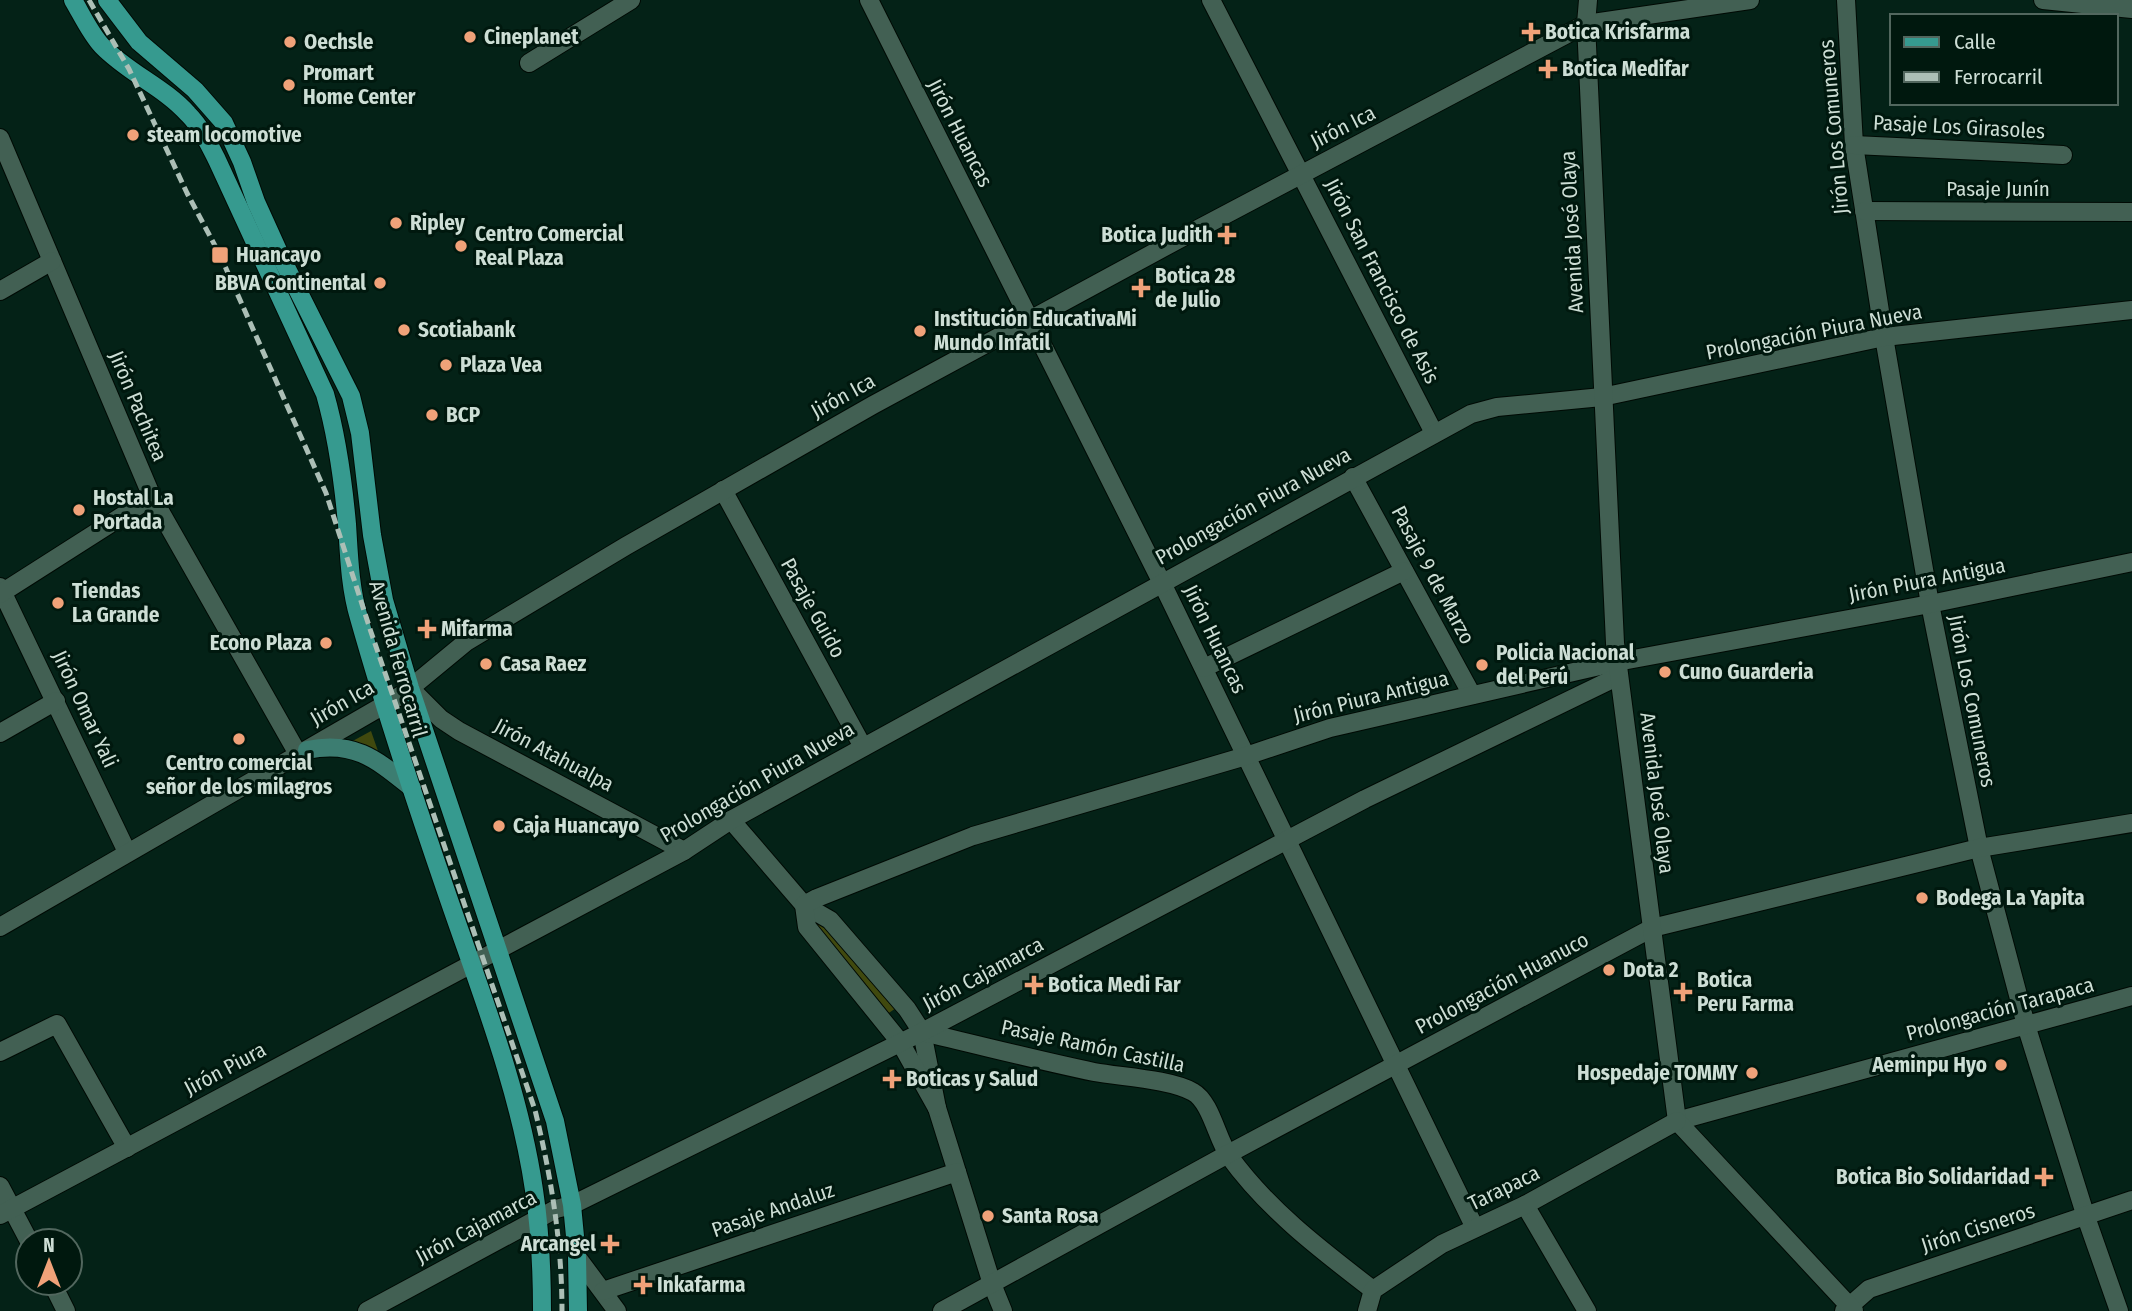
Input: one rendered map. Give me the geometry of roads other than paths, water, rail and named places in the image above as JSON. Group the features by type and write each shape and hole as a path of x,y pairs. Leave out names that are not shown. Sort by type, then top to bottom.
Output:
{"main road":[{"name":"Avenida Ferrocarril","path":"110,5 139,42 195,90 224,123 275,244 351,396 360,433 372,535 384,600 410,688 555,1121 572,1205 578,1311"},
{"name":"Avenida Ferrocarril","path":"78,7 104,48 168,96 187,112 200,128 318,377 335,433 345,505 348,561 356,608 412,789 472,964 519,1118 538,1219 542,1311"},
{"path":"303,752 328,746 353,750 380,763 412,789"}],"street":[{"path":"529,63 631,0"},
{"name":"Jirón Huancas","path":"869,0 1204,668 1475,1228"},
{"name":"Jirón San Francisco de Asis","path":"1212,0 1434,433"},
{"name":"Avenida José Olaya","path":"1588,0 1586,24 1602,397 1618,669 1676,1121"},
{"name":"Jirón Ica","path":"3,918 127,852 385,704 410,688 466,642 873,405 1586,24 1750,0"},
{"name":"Jirón Los Comuneros","path":"1846,0 1854,145 1864,211 1930,604 1979,848 2026,1025 2085,1216 2119,1311"},
{"path":"2043,0 2132,9"},
{"name":"Jirón Pachitea","path":"0,138 152,497 303,752"},
{"name":"Pasaje Los Girasoles","path":"1854,145 2063,155"},
{"name":"Pasaje Junín","path":"1864,211 2132,212"},
{"path":"0,291 52,261"},
{"name":"Prolongación Piura Nueva","path":"472,964 684,851 731,820 1471,414 1497,407 1602,397 1884,337 2132,310"},
{"name":"Pasaje 9 de Marzo","path":"1353,477 1472,695"},
{"name":"Pasaje Guido","path":"723,490 863,747"},
{"path":"1,591 152,497"},
{"name":"Jirón Piura Antigua","path":"804,905 973,836 1246,756 1330,728 1472,695 1618,669 2132,562"},
{"path":"1204,668 1404,571"},
{"name":"Jirón Omar Yali","path":"1,591 127,852"},
{"name":"Jirón Cajamarca","path":"367,1311 556,1209 572,1205 922,1032 1287,839 1618,669"},
{"name":"Jirón Atahualpa","path":"410,688 441,719 459,731 684,851"},
{"path":"0,733 56,701"},
{"path":"731,820 804,905 830,920 907,1009 922,1032 937,1108 992,1284 1003,1311"},
{"name":"Prolongación Huanuco","path":"942,1311 1227,1154 1397,1066 1652,928 1979,848 2132,823"},
{"path":"804,905 807,927 900,1042 937,1108"},
{"name":"Jirón Piura","path":"6,1212 472,964"},
{"name":"Prolongación Tarapaca","path":"1676,1121 2132,996"},
{"path":"0,1052 57,1024 127,1148"},
{"name":"Pasaje Ramón Castilla","path":"922,1032 1195,1092 1203,1101 1227,1154 1268,1203 1317,1247 1373,1290"},
{"path":"1676,1121 1850,1310"},
{"name":"Tarapaca","path":"1373,1290 1442,1244 1525,1205 1676,1121"},
{"name":"Pasaje Andaluz","path":"603,1291 957,1172"},
{"path":"0,1186 6,1212 18,1227"},
{"name":"Jirón Cisneros","path":"1850,1310 1869,1289 2132,1200"},
{"path":"1525,1205 1587,1311"},
{"path":"577,1257 617,1311"},
{"path":"1367,1311 1373,1290"}],"railway":[{"path":"89,0 129,69 187,193 220,255 326,493 535,1110 554,1209 562,1311"}],"place":[{"name":"Botica Krisfarma","path":"1531,32"},
{"name":"Cineplanet","path":"470,37"},
{"name":"Oechsle","path":"290,42"},
{"name":"Botica Medifar","path":"1548,69"},
{"name":"Promart Home Center","path":"289,85"},
{"name":"steam locomotive","path":"133,135"},
{"name":"Ripley","path":"396,223"},
{"name":"Botica Judith","path":"1227,235"},
{"name":"Centro Comercial Real Plaza","path":"461,246"},
{"name":"Huancayo","path":"220,255"},
{"name":"BBVA Continental","path":"380,283"},
{"name":"Botica 28 de Julio","path":"1141,288"},
{"name":"Scotiabank","path":"404,330"},
{"name":"Institución EducativaMi Mundo Infatil","path":"920,331"},
{"name":"Plaza Vea","path":"446,365"},
{"name":"BCP","path":"432,415"},
{"name":"Hostal La Portada","path":"79,510"},
{"name":"Tiendas La Grande","path":"58,603"},
{"name":"Mifarma","path":"427,629"},
{"name":"Econo Plaza","path":"326,643"},
{"name":"Casa Raez","path":"486,664"},
{"name":"Policia Nacional del Perú","path":"1482,665"},
{"name":"Cuno Guarderia","path":"1665,672"},
{"name":"Centro comercial señor de los milagros","path":"239,739"},
{"name":"Caja Huancayo","path":"499,826"},
{"name":"Bodega La Yapita","path":"1922,898"},
{"name":"Dota 2","path":"1609,970"},
{"name":"Botica Medi Far","path":"1034,985"},
{"name":"Botica Peru Farma","path":"1683,992"},
{"name":"Aeminpu Hyo","path":"2001,1065"},
{"name":"Hospedaje TOMMY","path":"1752,1073"},
{"name":"Boticas y Salud","path":"892,1079"},
{"name":"Botica Bio Solidaridad","path":"2044,1177"},
{"name":"Santa Rosa","path":"988,1216"},
{"name":"Arcangel","path":"610,1244"},
{"name":"Inkafarma","path":"643,1285"}]}
